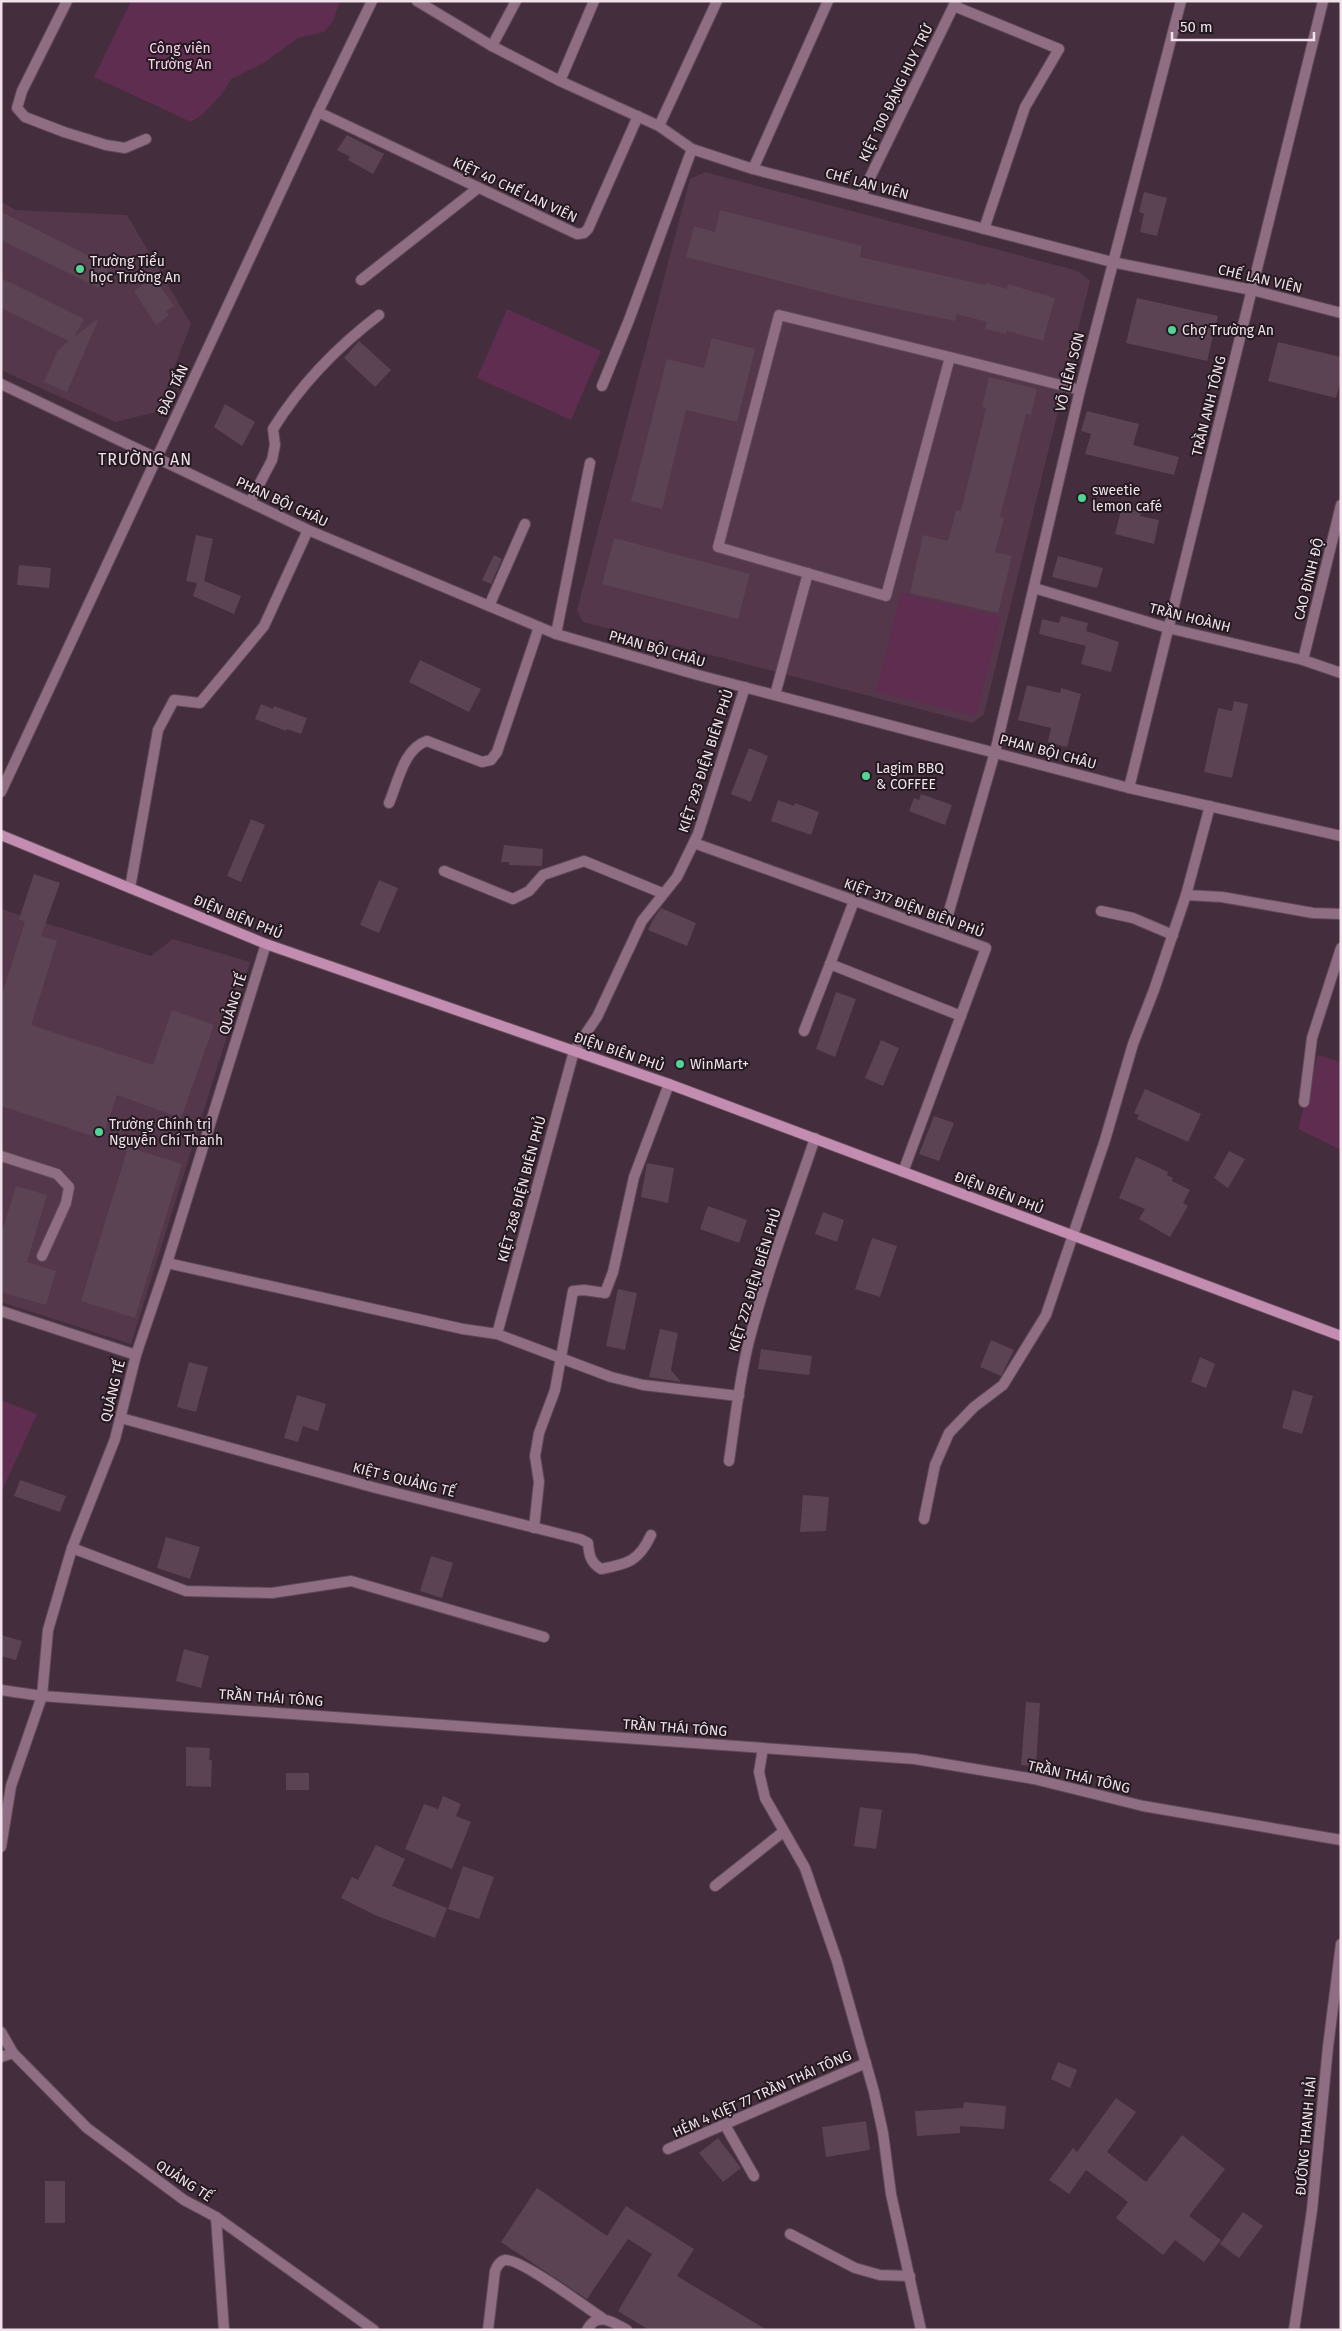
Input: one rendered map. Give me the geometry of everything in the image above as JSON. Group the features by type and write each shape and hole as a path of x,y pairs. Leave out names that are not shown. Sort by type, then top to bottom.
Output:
{"main road":[{"name":"ĐIỆN BIÊN PHỦ","path":"1,834 266,944 669,1084 1341,1336"}],"street":[{"path":"67,1 22,92 17,108 25,117 106,145 125,148 146,139"},
{"name":"ĐÀO TẤN","path":"1,792 318,112 372,1"},
{"name":"CHẾ LAN VIÊN","path":"416,1 492,46 560,81 659,126 692,149 753,168 1112,262 1252,290 1341,313"},
{"path":"492,46 516,1"},
{"path":"560,81 594,1"},
{"path":"659,126 717,1"},
{"path":"753,168 828,1"},
{"name":"VÕ LIÊM SƠN","path":"943,932 995,752 1080,390 1181,1"},
{"name":"TRẦN ANH TÔNG","path":"1129,788 1323,1"},
{"path":"955,3 1059,49 1025,108 984,229"},
{"name":"KIỆT 100 ĐẶNG HUY TRỨ","path":"861,196 955,3"},
{"name":"KIỆT 40 CHẾ LAN VIÊN","path":"318,112 577,234 584,233 602,201 638,116"},
{"path":"602,386 629,320 692,149"},
{"path":"361,280 478,188"},
{"path":"250,502 272,460 275,445 273,429 281,416 324,363 348,339 379,315"},
{"path":"950,357 886,596 718,547 780,315 950,357 1080,390"},
{"name":"PHAN BỘI CHÂU","path":"1,384 308,530 556,634 745,687 1129,788 1341,836"},
{"path":"556,634 590,463"},
{"name":"CAO ĐÌNH ĐỘ","path":"1303,660 1341,505"},
{"path":"489,606 525,524"},
{"path":"130,888 158,730 174,700 200,703 264,626 308,530"},
{"path":"775,695 808,573"},
{"name":"TRẦN HOÀNH","path":"1034,588 1168,628 1303,660 1341,673"},
{"path":"389,803 410,752 419,743 428,741 482,762 491,760 497,752 539,627"},
{"name":"KIỆT 293 ĐIỆN BIÊN PHỦ","path":"574,1051 597,1017 642,921 662,893 677,877 694,843 745,687"},
{"path":"924,1519 935,1466 949,1433 974,1407 1004,1385 1046,1315 1105,1140 1133,1044 1186,894 1210,806"},
{"name":"KIỆT 317 ĐIỆN BIÊN PHỦ","path":"694,843 986,948 903,1172"},
{"path":"444,871 513,899 529,891 544,875 584,861 662,893"},
{"path":"1186,894 1222,897 1313,912 1341,914"},
{"path":"804,1032 854,900"},
{"path":"1101,911 1133,918 1173,934"},
{"name":"QUẢNG TẾ","path":"1,1847 10,1786 42,1696 48,1630 72,1548 121,1418 136,1355 167,1263 266,944"},
{"path":"1304,1102 1312,1038 1341,948"},
{"path":"830,964 960,1016"},
{"name":"KIỆT 268 ĐIỆN BIÊN PHỦ","path":"497,1334 574,1051"},
{"path":"534,1528 539,1482 535,1456 540,1433 555,1390 573,1291 584,1290 604,1293 613,1272 634,1177 669,1084"},
{"name":"KIỆT 272 ĐIỆN BIÊN PHỦ","path":"729,1462 749,1342 766,1279 815,1138"},
{"path":"1,1156 57,1174 68,1187 66,1203 42,1256"},
{"path":"167,1263 462,1329 497,1334 561,1356 611,1377 644,1385 739,1396"},
{"path":"1,1311 136,1355"},
{"name":"KIỆT 5 QUẢNG TẾ","path":"121,1418 588,1543 589,1557 594,1564 601,1568 628,1564 640,1554 651,1535"},
{"path":"72,1548 186,1591 272,1593 351,1581 544,1638"},
{"name":"TRẦN THÁI TÔNG","path":"1,1690 42,1696 915,1759 1034,1780 1143,1806 1341,1840"},
{"path":"763,1748 759,1772 761,1782 772,1812 805,1868 836,1961 866,2063 883,2133 891,2194 921,2330"},
{"path":"714,1886 783,1832"},
{"name":"ĐƯỜNG THANH HẢI","path":"1294,2330 1312,2210 1328,2047 1341,1944"},
{"name":"QUẢNG TẾ","path":"1,2032 13,2053 86,2128 184,2200 216,2217 374,2330"},
{"path":"1,2057 13,2053"},
{"name":"HẺM 4 KIỆT 77 TRẦN THÁI TÔNG","path":"668,2149 866,2063"},
{"path":"725,2124 754,2176"},
{"path":"216,2217 224,2330"},
{"path":"790,2234 855,2268 880,2275 910,2276"},
{"path":"488,2330 495,2271 499,2263 505,2260 522,2264 602,2318 610,2320 627,2330"},
{"path":"587,2330 595,2320 602,2318"}],"shaded area":[{"path":"705,172 1078,271 1090,281 984,714 973,723 583,622 577,610 690,179"},
{"name":"Trường Tiểu học Trường An","path":"1,202 16,210 127,215 191,324 157,412 115,422 1,370"},
{"name":"Trường Chính trị Nguyễn Chí Thanh","path":"1,909 151,956 173,939 250,962 131,1344 1,1302"}],"green space":[{"name":"Công viên Trường An","path":"131,1 340,1 333,21 324,32 298,38 265,62 231,79 222,94 203,114 191,122 94,77"},
{"path":"507,309 601,351 571,420 477,378"},
{"path":"901,593 1001,617 976,716 876,692"},
{"path":"1318,1055 1341,1062 1341,1150 1298,1129"},
{"path":"1,1400 37,1414 1,1493"}],"building":[{"path":"347,135 384,154 373,174 348,160 350,157 337,150"},
{"path":"1144,192 1167,198 1157,236 1140,232 1144,214 1139,212"},
{"path":"720,210 862,246 860,257 1007,289 1008,284 1055,298 1043,341 1007,331 1006,334 985,329 987,322 957,314 955,321 849,299 686,257 694,226 715,232"},
{"path":"1,212 110,266 99,288 1,240"},
{"path":"154,277 174,306 166,311 169,315 156,325 134,291"},
{"path":"1,278 84,319 74,337 99,318 67,392 44,382 58,350 69,341 1,308"},
{"name":"Chợ Trường An","path":"1137,298 1218,316 1207,361 1126,343"},
{"path":"712,338 755,349 737,422 686,410 662,509 631,501 667,359 704,368"},
{"path":"359,341 391,370 375,387 344,358"},
{"path":"1278,342 1341,357 1341,380 1336,398 1268,381"},
{"path":"989,377 1037,389 1031,415 1026,414 1000,517 1004,518 995,552 1012,556 998,613 910,593 923,535 948,541 956,510 961,511 986,408 982,407"},
{"path":"225,404 255,422 242,446 214,427"},
{"path":"1087,411 1139,424 1133,445 1179,457 1174,475 1085,454 1091,434 1081,431"},
{"path":"1122,507 1141,512 1140,516 1159,520 1154,544 1115,534"},
{"path":"196,535 213,539 204,581 241,596 234,614 193,596 197,583 186,581"},
{"path":"614,538 750,574 738,619 602,584"},
{"path":"494,555 502,559 491,584 482,580"},
{"path":"1058,556 1103,568 1097,588 1052,577"},
{"path":"19,565 51,568 49,588 17,585"},
{"path":"1061,616 1088,623 1086,631 1119,642 1111,672 1081,664 1086,646 1039,634 1042,619 1059,623"},
{"path":"420,660 481,689 469,712 409,682"},
{"path":"1027,685 1060,693 1061,688 1081,694 1067,747 1048,742 1051,728 1018,720"},
{"path":"1234,701 1248,704 1232,778 1204,772 1218,708 1232,711"},
{"path":"261,704 273,709 274,706 307,718 301,734 287,729 286,731 255,719"},
{"path":"749,748 768,756 751,802 731,794"},
{"path":"921,794 952,805 945,825 909,811 914,798 919,800"},
{"path":"778,800 794,806 795,803 819,812 811,835 771,821"},
{"path":"251,819 265,825 241,882 227,876"},
{"path":"504,845 543,849 542,866 509,865 509,862 501,862"},
{"path":"34,874 60,883 41,936 57,941 31,1025 153,1065 172,1010 214,1025 181,1118 117,1095 102,1139 1,1106 1,997 25,922 19,919"},
{"path":"379,880 398,888 379,933 360,925"},
{"path":"661,908 696,923 687,946 648,930"},
{"path":"836,992 856,999 835,1057 816,1049"},
{"path":"881,1040 899,1048 883,1086 865,1078"},
{"path":"1145,1089 1201,1114 1188,1142 1137,1119 1139,1115 1134,1113"},
{"path":"934,1116 954,1123 939,1161 919,1154"},
{"path":"128,1147 182,1164 135,1318 81,1301"},
{"path":"1229,1151 1245,1159 1228,1188 1214,1178"},
{"path":"1136,1157 1168,1172 1167,1175 1173,1178 1172,1181 1190,1190 1183,1203 1188,1206 1170,1237 1139,1219 1145,1209 1119,1198"},
{"path":"647,1163 674,1168 668,1203 641,1197"},
{"path":"16,1186 47,1195 27,1262 56,1271 46,1305 1,1292 1,1235"},
{"path":"708,1206 747,1220 739,1243 700,1229"},
{"path":"823,1212 844,1220 837,1242 815,1234"},
{"path":"872,1238 897,1246 880,1297 855,1289"},
{"path":"618,1289 637,1293 625,1350 606,1346"},
{"path":"660,1329 678,1333 671,1370 681,1382 649,1377"},
{"path":"991,1340 1014,1350 1001,1376 980,1367"},
{"path":"761,1349 812,1356 809,1375 758,1369"},
{"path":"1200,1357 1215,1364 1206,1388 1191,1382"},
{"path":"189,1362 208,1367 196,1412 177,1407"},
{"path":"1293,1390 1313,1396 1302,1434 1282,1428"},
{"path":"297,1395 326,1404 318,1431 303,1426 298,1442 284,1438"},
{"path":"20,1480 66,1496 60,1512 14,1496"},
{"path":"803,1495 829,1497 826,1531 800,1532"},
{"path":"166,1537 200,1547 190,1579 157,1568"},
{"path":"431,1556 453,1563 442,1598 420,1591"},
{"path":"1,1635 22,1641 16,1660 1,1656"},
{"path":"184,1649 209,1656 201,1688 176,1681"},
{"path":"1026,1702 1040,1703 1036,1766 1021,1765"},
{"path":"186,1747 210,1748 209,1760 212,1760 211,1787 186,1786"},
{"path":"286,1773 309,1773 309,1790 286,1790"},
{"path":"443,1796 461,1804 456,1816 471,1822 452,1869 405,1849 424,1804 438,1809"},
{"path":"860,1807 882,1810 876,1849 854,1846"},
{"path":"376,1845 405,1859 392,1886 447,1908 435,1938 377,1916 341,1898 352,1877 358,1880"},
{"path":"463,1866 494,1877 479,1919 448,1909"},
{"path":"1058,2062 1077,2070 1070,2088 1051,2079"},
{"path":"1116,2098 1136,2112 1107,2152 1146,2182 1182,2135 1225,2169 1189,2216 1221,2240 1204,2262 1175,2240 1163,2255 1116,2218 1128,2202 1086,2170 1069,2194 1049,2180 1073,2148 1077,2152"},
{"path":"964,2102 1006,2106 1004,2129 960,2126 960,2133 917,2136 915,2111 963,2108"},
{"path":"866,2121 870,2150 826,2157 822,2127"},
{"path":"718,2138 741,2168 723,2182 699,2153"},
{"path":"45,2181 65,2181 65,2223 45,2223"},
{"path":"537,2188 607,2236 626,2206 694,2249 677,2276 767,2330 649,2330 618,2311 652,2254 628,2239 587,2299 501,2242"},
{"path":"1243,2212 1263,2226 1239,2258 1220,2244"}],"place":[{"name":"Trường Tiểu học Trường An","path":"80,269"},
{"name":"Chợ Trường An","path":"1172,330"},
{"name":"sweetie lemon café","path":"1082,498"},
{"name":"Lagim BBQ & COFFEE","path":"866,776"},
{"name":"WinMart+","path":"680,1064"},
{"name":"Trường Chính trị Nguyễn Chí Thanh","path":"99,1132"}],"district":[{"name":"TRƯỜNG AN","path":"145,459"}]}
